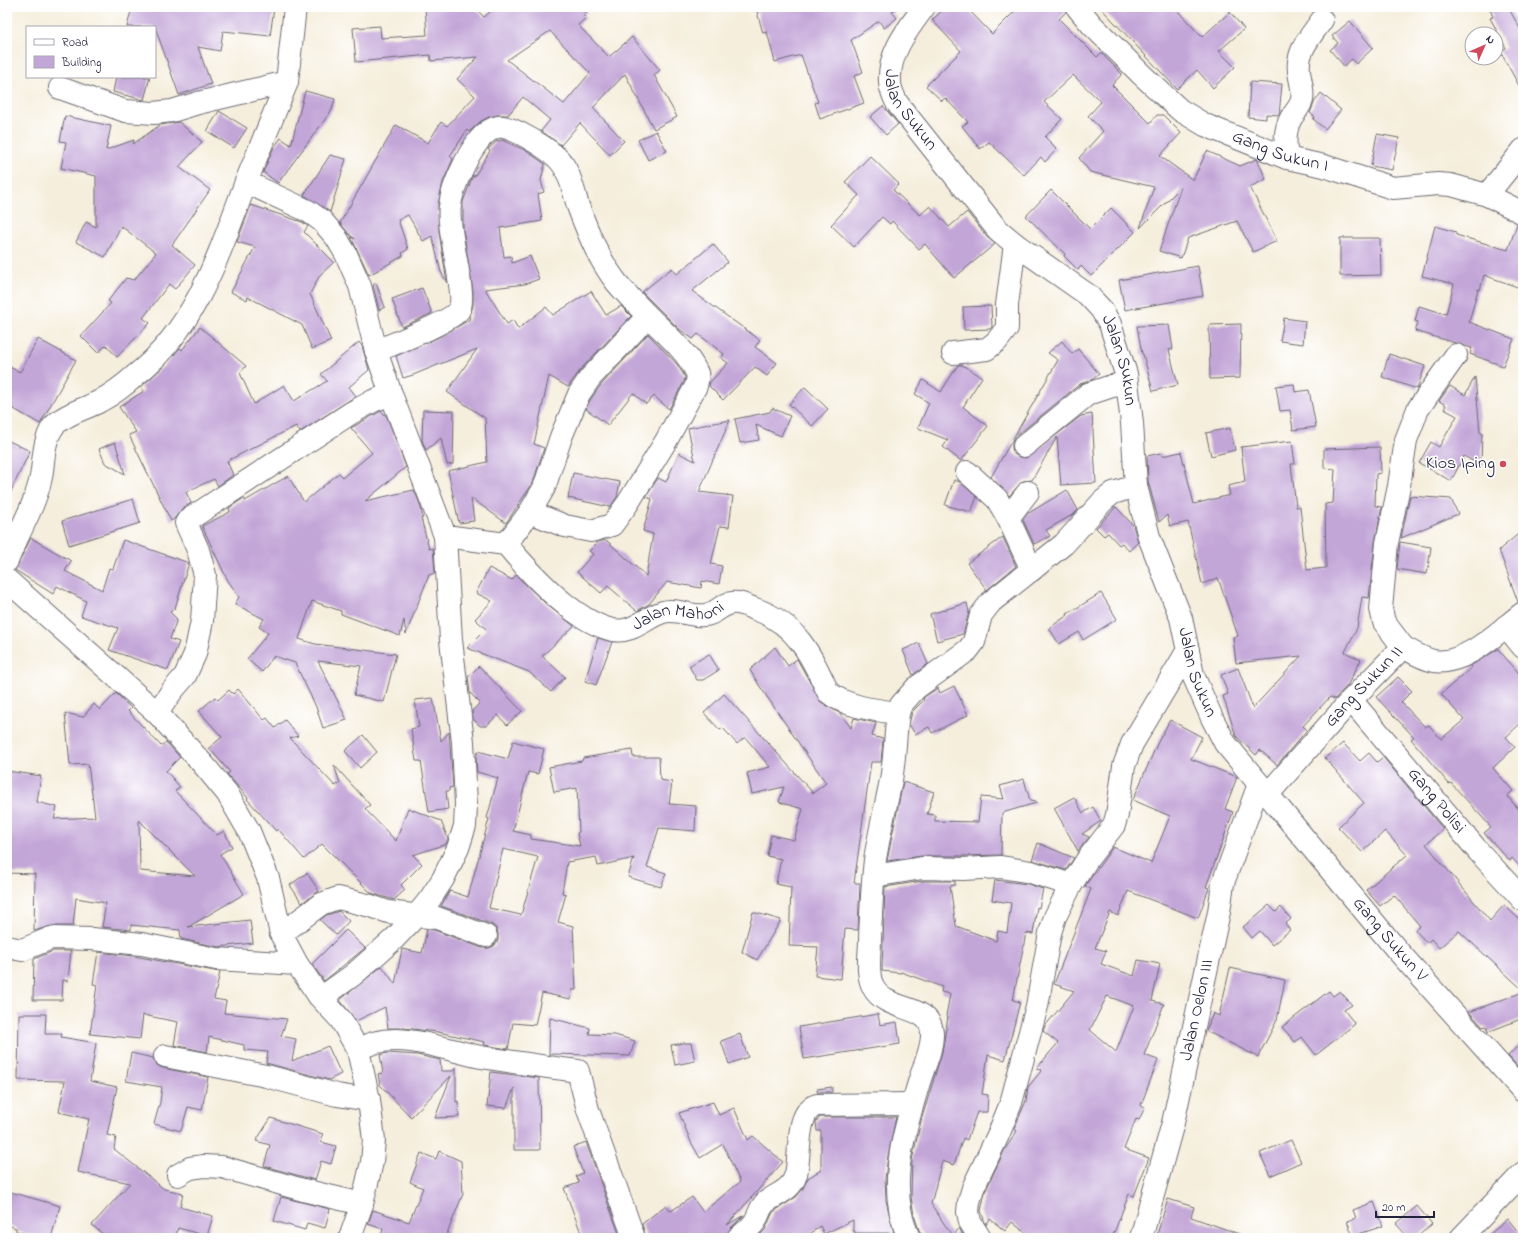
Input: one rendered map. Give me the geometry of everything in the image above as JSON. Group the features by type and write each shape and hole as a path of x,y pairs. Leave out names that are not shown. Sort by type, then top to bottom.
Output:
{"street":[{"path":"7,561 36,494 47,437 54,426 63,419 108,396 138,374 165,345 186,318 206,286 246,182 287,82 295,7"},
{"name":"Jalan Sukun","path":"924,7 902,37 892,60 890,83 896,103 997,229 1088,295 1101,308 1110,324 1126,374 1132,423 1136,486 1149,537 1181,618 1193,675 1212,718 1226,743 1264,789"},
{"name":"Gang Sukun I","path":"1077,7 1092,25 1142,75 1180,110 1205,125 1287,158 1324,166 1393,188 1438,184 1451,185 1487,195 1523,213"},
{"path":"1287,158 1284,142 1291,120 1302,100 1298,68 1300,55 1304,45 1322,20"},
{"path":"60,88 125,111 154,113 172,111 198,103 287,82"},
{"path":"376,351 414,336 453,316 459,311 462,293 450,231 450,207 460,172 481,137 498,127 504,126 512,129 543,148 561,162 598,255 616,281 648,316 675,341 697,372 698,378 696,386 666,441 628,503 612,524 591,531 565,526 530,512"},
{"path":"1487,195 1523,150"},
{"path":"246,182 308,211 322,221 336,237 346,254 360,286 376,351 391,394 445,536 451,640 462,742 466,805 465,826 458,848 443,879 417,915 394,939 353,975 325,995 319,996"},
{"path":"953,353 987,349 997,341 1007,328 1008,305 1016,244"},
{"path":"445,536 506,544 530,512 544,488 561,437 580,394 590,378 648,316"},
{"path":"1402,647 1384,622 1381,609 1387,543 1399,486 1406,440 1418,409 1456,355"},
{"path":"1024,446 1088,394 1112,386 1127,384"},
{"path":"157,713 172,690 185,676 195,654 202,621 205,596 205,575 198,550 186,523 188,520 350,413 372,401 391,394"},
{"path":"967,472 997,498 1032,570"},
{"path":"909,1238 904,1228 898,1197 898,1169 912,1104 932,1041 931,1026 928,1020 918,1012 886,1001 873,986 869,966 875,858 891,779 898,713 901,705 916,688 968,650 974,642 981,615 986,608 1064,544 1103,501 1113,493 1136,486"},
{"path":"1008,518 1028,492"},
{"name":"Jalan Mahoni","path":"506,544 524,566 577,613 601,627 614,630 628,629 665,611 706,615 730,603 738,603 769,614 783,622 801,640 815,662 828,692 857,705 898,713"},
{"path":"7,580 157,713 227,793 249,831 268,878 281,934 297,964 319,996 341,1020 358,1050 369,1100 374,1140 372,1162 362,1204 350,1238"},
{"path":"1514,620 1523,647"},
{"name":"Gang Sukun II","path":"1264,789 1402,647 1426,658 1445,661 1458,658 1476,649 1514,620"},
{"path":"980,1238 970,1222 968,1212 969,1202 973,1188 999,1134 1010,1103 1037,1006 1050,933 1055,918 1071,885 1087,860 1114,825 1117,815 1124,766 1132,744 1188,650"},
{"name":"Gang Polisi","path":"1351,700 1479,852 1523,900"},
{"name":"Gang Sukun V","path":"1264,789 1397,950 1523,1092"},
{"name":"Jalan Oelon III","path":"1141,1238 1173,1123 1219,912 1223,884 1264,789"},
{"path":"874,876 922,868 963,869 1001,867 1031,872 1071,885"},
{"path":"281,934 321,904 338,898 388,912 438,918 486,936"},
{"path":"7,947 22,950 51,938 92,938 142,944 216,958 297,964"},
{"path":"358,1050 366,1045 386,1041 422,1042 479,1056 578,1072 596,1135 634,1238"},
{"path":"166,1056 266,1076 337,1095 369,1100"},
{"path":"738,1238 754,1223 766,1203 785,1191 794,1180 799,1161 803,1117 812,1106 912,1104"},
{"path":"178,1175 190,1168 204,1166 222,1167 303,1190 362,1204"},
{"path":"1461,1238 1523,1173"}],"building":[{"path":"132,7 274,8 270,36 223,31 220,51 198,47 211,84 179,95 156,30 156,26 127,26"},
{"path":"425,7 474,7 484,17 496,7 592,7 583,15 586,18 578,25 609,57 632,37 660,70 654,75 677,117 654,129 625,74 593,108 624,141 610,155 580,123 561,145 541,131 550,120 523,97 508,115 489,117 481,121 469,132 467,130 450,156 453,159 443,182 438,204 439,232 447,283 441,272 432,236 423,241 408,215 398,220 408,249 402,253 403,256 369,275 351,237 355,239 340,223 396,125 428,143 441,122 447,126 475,96 457,79 478,57 431,61 430,55 356,62 353,28 380,26 381,38 427,35","holes":["550,31 590,73 564,104 507,60"]},
{"path":"776,7 899,7 892,12 897,18 884,28 879,21 851,40 863,72 854,76 864,103 820,119 815,103 818,102 801,55 775,62 767,32 763,33 757,12"},
{"path":"946,7 966,7 992,34 1019,7 1065,7 1066,12 1059,19 1097,57 1101,53 1122,74 1112,85 1150,123 1157,115 1163,115 1181,133 1160,156 1193,180 1207,151 1240,166 1257,159 1266,179 1250,187 1277,241 1253,252 1237,221 1188,238 1181,258 1159,251 1181,187 1140,228 1154,187 1090,172 1079,158 1103,131 1088,116 1101,102 1073,75 1044,102 1062,119 1045,137 1057,149 1045,162 1041,157 1024,175 989,142 980,149 962,126 968,122 945,98 942,101 926,86 961,51 932,20"},
{"path":"1100,7 1174,7 1202,37 1230,12 1244,29 1219,51 1235,67 1213,88 1197,70 1177,89"},
{"path":"1489,7 1508,7 1523,34 1523,93 1504,58 1504,49 1506,48 1504,44 1504,26 1494,26 1490,18 1493,17"},
{"path":"1350,21 1373,48 1356,64 1352,59 1344,66 1330,50 1338,43 1332,36"},
{"path":"116,78 150,78 144,100 113,92"},
{"path":"1250,82 1282,84 1279,115 1266,114 1266,119 1248,117"},
{"path":"305,91 335,99 332,110 278,183 263,172 274,147 281,138 291,145"},
{"path":"1321,93 1341,110 1325,129 1313,119 1315,117 1310,113 1315,101"},
{"path":"883,106 898,124 886,135 870,117"},
{"path":"219,111 247,128 234,148 207,131"},
{"path":"65,116 111,126 106,150 134,140 133,144 160,125 179,122 202,142 179,167 210,190 172,245 195,265 175,289 169,284 143,318 150,323 117,357 106,345 98,353 81,336 111,303 108,301 126,278 134,280 156,253 121,226 105,257 76,242 86,222 96,227 96,176 61,168 66,142 60,141"},
{"path":"656,131 667,151 648,160 638,140"},
{"path":"1377,134 1399,138 1392,170 1371,166"},
{"path":"502,140 525,150 545,164 541,180 544,192 538,194 542,221 500,228 504,257 511,256 512,263 530,256 539,279 525,284 485,289 507,324 513,320 518,329 546,307 553,315 591,291 606,315 621,306 631,316 581,369 568,387 549,376 534,444 544,448 533,483 506,523 471,498 474,521 459,523 448,471 487,462 485,418 447,392 477,349 403,378 396,356 439,337 469,320 473,305 473,291 463,229 463,202 473,175 474,177 490,151 488,149 496,142"},
{"path":"330,155 346,159 330,212 304,195"},
{"path":"870,156 899,184 893,190 920,215 930,206 949,227 967,212 987,237 995,244 954,278 925,244 919,249 892,221 890,224 882,217 854,247 831,225 859,195 845,182"},
{"path":"1051,190 1090,229 1111,208 1135,232 1091,276 1081,266 1078,270 1064,256 1065,254 1026,216"},
{"path":"251,205 302,222 308,226 304,232 334,262 320,275 310,294 331,341 312,349 302,325 248,297 247,300 231,292 255,247 237,242"},
{"path":"1517,224 1523,225 1523,289 1484,275 1480,290 1478,289 1469,322 1514,339 1503,366 1470,354 1472,348 1415,331 1418,322 1415,321 1419,306 1446,314 1454,284 1422,276 1435,226 1456,232 1456,235 1508,250"},
{"path":"1340,238 1380,238 1381,275 1340,276"},
{"path":"713,244 728,262 692,291 760,340 755,347 777,363 767,376 755,367 723,400 709,386 710,382 728,363 721,358 724,354 698,334 693,339 679,329 642,292 672,268 677,274"},
{"path":"1198,266 1203,296 1125,310 1119,280"},
{"path":"376,283 385,307 379,310 373,285"},
{"path":"422,288 432,313 402,327 392,299"},
{"path":"991,306 992,327 990,329 964,330 963,307"},
{"path":"1284,318 1305,321 1303,344 1280,341"},
{"path":"1241,324 1240,378 1210,379 1209,325"},
{"path":"1169,325 1173,349 1169,350 1178,385 1153,391 1142,354 1137,326"},
{"path":"200,327 246,366 240,373 254,404 284,385 294,401 327,381 321,374 359,342 362,346 369,370 349,387 356,396 300,432 296,426 227,461 233,475 218,486 214,479 186,492 191,503 181,510 171,521 129,435 136,432 119,407 144,391 141,387 166,364 180,348 182,350"},
{"path":"648,334 677,364 685,377 684,382 669,409 654,396 646,404 633,393 608,425 586,409 590,400 600,386"},
{"path":"38,339 76,360 40,424 7,405 7,366 20,372"},
{"path":"1062,341 1072,354 1078,349 1099,374 1092,380 1080,384 1016,436 1012,442 1012,448 1014,454 1019,457 1026,458 1081,416 1092,414 1096,483 1061,485 1057,437 1032,480 1023,481 1009,496 991,477 1058,360 1048,353"},
{"path":"1389,354 1425,366 1417,389 1382,377"},
{"path":"958,365 962,365 982,377 963,407 988,426 961,461 943,447 948,440 918,428 929,403 915,394 923,380 941,392"},
{"path":"1475,377 1480,432 1482,433 1481,466 1464,456 1451,481 1419,463 1431,442 1439,447 1457,416 1444,409 1446,405 1439,401 1450,386 1465,395"},
{"path":"1294,384 1295,392 1309,390 1316,427 1293,430 1290,410 1280,411 1276,386"},
{"path":"805,387 828,409 812,426 789,404"},
{"path":"772,408 790,416 781,436 756,425 759,440 740,443 735,419 770,412"},
{"path":"423,410 454,411 453,464 447,465 441,438 426,450 422,440"},
{"path":"381,411 387,417 406,467 365,501 414,490 420,504 423,518 421,518 429,549 433,548 435,573 429,575 406,634 404,620 400,636 341,614 341,611 312,601 299,639 315,644 396,654 384,702 354,695 361,666 318,661 347,720 323,728 316,707 295,663 274,656 262,672 247,659 268,633 259,627 264,619 235,604 239,597 227,579 202,526 230,512 229,508 244,498 245,501 288,476 304,502 339,473 343,477 372,453 351,428"},
{"path":"730,420 699,492 733,496 729,527 720,526 711,564 722,566 719,584 702,581 701,588 667,582 649,604 637,611 608,586 601,593 577,572 593,554 589,551 598,542 606,540 646,576 653,534 643,531 652,499 646,497 658,478 666,482 679,453 695,461 688,428"},
{"path":"1230,428 1235,450 1211,456 1206,433"},
{"path":"7,440 30,451 7,499"},
{"path":"1292,441 1295,464 1291,464 1296,507 1300,507 1307,570 1326,568 1325,504 1333,503 1335,469 1324,468 1324,449 1380,447 1381,473 1376,474 1375,506 1382,507 1375,542 1369,598 1362,597 1357,628 1345,652 1361,660 1347,686 1335,699 1330,697 1303,726 1307,730 1277,765 1260,750 1256,755 1236,736 1223,696 1228,694 1221,675 1238,668 1253,708 1301,656 1236,663 1233,637 1238,636 1218,578 1202,584 1188,522 1170,526 1167,515 1159,522 1148,481 1147,456 1161,453 1162,456 1181,452 1194,504 1230,495 1228,486 1245,482 1241,447"},
{"path":"115,442 125,474 105,463 99,449"},
{"path":"573,473 620,482 617,497 610,507 568,498"},
{"path":"954,480 960,482 977,497 971,512 945,505"},
{"path":"1067,490 1078,510 1074,514 1046,530 1050,536 1034,544 1023,520 1027,514"},
{"path":"1410,496 1451,499 1458,514 1401,538"},
{"path":"133,499 140,523 69,545 62,521"},
{"path":"1116,507 1133,525 1138,542 1129,551 1122,543 1119,545 1108,533 1104,536 1096,528"},
{"path":"1523,530 1523,601 1518,602 1499,550"},
{"path":"1003,537 1016,566 987,590 967,563"},
{"path":"31,538 71,561 65,571 102,590 109,568 113,569 123,540 189,563 175,608 170,612 177,619 170,639 179,642 168,670 109,650 118,628 81,616 86,601 57,586 53,594 15,570"},
{"path":"1400,542 1431,547 1427,574 1397,569"},
{"path":"489,568 512,580 516,575 546,604 574,626 542,656 565,677 551,692 529,672 467,648 486,629 475,619 492,601 476,593"},
{"path":"1101,593 1117,619 1083,640 1079,632 1059,644 1049,628 1068,615 1067,614"},
{"path":"967,603 969,612 963,634 937,641 930,614"},
{"path":"598,638 612,642 596,685 585,681"},
{"path":"919,643 928,664 913,675 903,650"},
{"path":"775,647 788,666 797,659 821,702 841,714 851,728 854,718 876,723 872,736 883,739 881,762 871,762 854,883 860,883 858,930 845,929 841,979 815,976 818,947 789,946 791,887 776,884 781,859 767,856 771,835 794,840 803,809 779,802 784,787 752,794 747,773 770,767 745,737 737,744 723,728 720,730 704,713 724,694 813,793 826,783 750,670"},
{"path":"1498,649 1523,678 1523,721 1506,737 1515,747 1493,768 1513,791 1507,796 1523,814 1523,870 1512,858 1510,861 1484,833 1491,827 1451,783 1449,784 1411,739 1414,737 1376,697 1398,677 1412,691 1401,702 1425,727 1429,725 1441,739 1464,720 1441,694 1471,668 1470,666"},
{"path":"709,654 719,670 703,680 697,680 689,666"},
{"path":"479,666 522,711 507,725 498,715 486,726 480,726 473,719 472,711 480,703 470,693 468,677"},
{"path":"954,686 968,715 932,733 929,727 915,734 909,724 912,712 923,701 924,697 938,688 940,693"},
{"path":"238,689 264,720 267,718 275,728 285,720 298,736 290,738 335,786 340,783 334,765 370,805 365,809 396,841 408,808 441,821 448,839 446,844 413,855 422,864 401,885 405,890 394,900 371,893 322,844 304,859 278,829 276,831 247,799 248,798 227,774 230,772 209,748 222,737 199,711 215,697 218,700 229,690 233,694"},
{"path":"116,693 131,708 128,711 161,746 166,742 180,757 166,771 180,787 175,791 217,835 224,831 232,847 220,854 244,894 188,927 250,920 253,943 218,947 181,939 180,930 131,925 131,930 102,927 106,903 76,898 73,926 51,926 34,931 35,874 7,873 7,771 41,776 37,802 57,807 54,819 95,817 88,764 70,765 65,713 83,717 94,704 100,710","holes":["139,820 195,876 140,871"]},
{"path":"433,698 441,741 449,732 453,787 449,788 449,791 446,791 448,809 429,812 421,761 416,761 411,729 419,727 415,700"},
{"path":"1170,720 1202,737 1191,759 1237,777 1225,809 1233,812 1206,887 1209,888 1198,918 1128,891 1118,916 1110,912 1095,948 1106,951 1101,964 1134,976 1138,960 1160,964 1152,1001 1164,1004 1144,1055 1158,1060 1141,1105 1145,1107 1139,1120 1136,1119 1124,1149 1149,1158 1134,1196 1129,1194 1112,1238 1032,1238 1012,1222 1005,1231 990,1219 986,1225 981,1211 985,1192 1004,1151 1017,1131 1014,1129 1026,1101 1028,1087 1042,1070 1036,1069 1058,1043 1043,1031 1045,1026 1074,991 1054,984 1091,889 1085,886 1113,847 1151,863 1170,816 1133,800 1157,744","holes":["1107,996 1134,1006 1116,1052 1090,1030"]},
{"path":"363,735 377,752 360,768 345,751"},
{"path":"513,741 544,749 538,774 528,772 513,831 531,835 531,839 580,846 577,833 579,832 577,788 554,792 549,767 582,761 583,758 632,750 633,757 659,757 660,780 672,782 669,804 696,806 695,831 659,828 647,867 666,873 661,887 628,877 634,858 598,866 596,857 567,862 562,893 566,894 558,922 573,926 576,990 572,990 571,999 542,993 535,1025 513,1023 508,1049 484,1045 485,1042 438,1032 404,1028 388,1028 385,1007 356,1021 340,1000 382,966 395,984 402,949 422,953 427,929 434,930 482,948 494,946 498,941 498,933 496,928 491,924 441,906 450,891 468,897 489,819 487,818 498,778 477,772 476,759 478,751 508,759","holes":["503,849 538,857 521,915 489,908"]},
{"path":"1343,743 1360,761 1369,753 1377,762 1383,757 1443,829 1426,844 1490,921 1504,905 1523,923 1523,990 1459,931 1439,948 1431,939 1427,943 1415,930 1420,926 1394,895 1380,906 1366,890 1407,855 1385,831 1362,852 1338,827 1364,803 1325,758"},
{"path":"1024,779 1030,801 1036,803 1002,813 1001,855 922,856 887,861 903,782 934,792 927,814 935,815 935,821 978,822 981,797 1004,799 1000,786"},
{"path":"1074,797 1083,813 1093,807 1101,821 1082,834 1089,837 1078,851 1054,808"},
{"path":"1038,843 1074,858 1066,870 1032,860"},
{"path":"307,873 319,891 302,903 290,885"},
{"path":"995,880 1028,884 1043,889 1039,908 1037,907 1033,934 1026,933 1013,1000 1020,1002 1005,1060 988,1055 982,1094 988,1095 987,1112 977,1112 967,1140 963,1138 954,1165 942,1161 931,1204 953,1237 959,1228 965,1238 925,1238 919,1230 914,1215 911,1197 912,1160 921,1121 942,1052 950,994 941,992 942,987 901,972 882,971 885,887 923,881 955,881 955,885 950,886 956,926 996,941 998,931 1007,933 1011,903 992,900"},
{"path":"1269,905 1276,912 1281,907 1291,919 1285,924 1290,930 1272,945 1260,931 1252,938 1243,927"},
{"path":"339,911 349,921 336,935 320,920 327,915"},
{"path":"753,912 781,920 757,960 742,952"},
{"path":"346,930 365,948 324,981 312,964"},
{"path":"53,951 71,951 68,981 63,980 62,1000 33,1000 34,959"},
{"path":"98,952 134,956 220,972 214,999 226,1001 224,1013 287,1019 281,1036 296,1039 292,1061 328,1046 341,1074 329,1080 266,1063 268,1052 244,1050 244,1045 209,1037 207,1052 174,1045 178,1022 143,1015 140,1039 90,1034 97,985 93,984"},
{"path":"1230,968 1285,980 1277,1020 1258,1057 1206,1031 1213,1013 1219,1016"},
{"path":"1329,991 1333,996 1340,991 1352,1005 1344,1010 1355,1024 1316,1055 1302,1037 1295,1042 1282,1027"},
{"path":"1523,992 1523,1018 1488,1032 1486,1026 1483,1027 1469,1012"},
{"path":"19,1014 46,1014 45,1034 62,1034 61,1037 96,1043 90,1081 117,1087 107,1135 116,1137 114,1149 164,1189 183,1193 180,1207 213,1216 207,1236 178,1228 175,1238 107,1238 92,1225 130,1183 78,1172 89,1119 59,1112 65,1081 18,1080"},
{"path":"878,1014 880,1025 897,1022 900,1044 804,1059 799,1027"},
{"path":"550,1018 590,1028 589,1034 615,1035 635,1041 630,1056 549,1054"},
{"path":"740,1034 748,1057 729,1064 721,1041"},
{"path":"1523,1040 1523,1072 1508,1056"},
{"path":"691,1043 695,1061 675,1065 671,1045"},
{"path":"131,1053 153,1058 157,1065 163,1068 208,1077 202,1110 188,1107 181,1131 154,1124 160,1102 162,1087 126,1081"},
{"path":"388,1053 417,1055 440,1060 441,1071 453,1071 456,1067 456,1102 458,1101 459,1117 435,1118 451,1076 411,1117 380,1085 378,1074 383,1073 380,1055"},
{"path":"491,1072 539,1078 540,1150 514,1150 514,1088 506,1108 487,1106"},
{"path":"832,1087 832,1092 817,1092 817,1089"},
{"path":"713,1102 719,1115 734,1108 748,1140 753,1136 783,1162 727,1225 744,1215 730,1229 726,1238 646,1238 642,1224 666,1205 671,1211 692,1197 703,1212 740,1182 723,1144 700,1158 691,1142 679,1113"},
{"path":"820,1117 896,1117 885,1179 886,1201 894,1233 855,1233 855,1231 853,1231 853,1220 824,1234 820,1226 805,1238 757,1238 765,1230 773,1212 796,1197 802,1190 808,1178 821,1170 821,1131 817,1131 816,1122"},
{"path":"271,1118 323,1134 321,1142 336,1146 331,1164 321,1161 315,1180 264,1166 270,1145 256,1141"},
{"path":"1291,1140 1301,1162 1270,1176 1260,1153"},
{"path":"586,1142 619,1234 608,1238 583,1238 564,1188 579,1183 576,1176 583,1173 573,1147"},
{"path":"439,1151 461,1161 463,1194 446,1238 380,1238 383,1229 368,1224 373,1210 409,1222 423,1188 410,1182 421,1153 436,1159"},
{"path":"7,1191 60,1206 51,1238 42,1238 16,1231 16,1228 7,1225"},
{"path":"281,1197 330,1209 325,1228 307,1223 305,1230 274,1221"},
{"path":"1168,1199 1194,1207 1191,1217 1245,1236 1244,1238 1156,1238"},
{"path":"1374,1202 1383,1226 1353,1236 1347,1221 1356,1218 1353,1210"},
{"path":"1417,1206 1432,1224 1416,1238 1409,1238 1396,1224"},
{"path":"1508,1219 1523,1238 1485,1238"}],"place":[{"name":"Kios Iping","path":"1503,464"}]}
